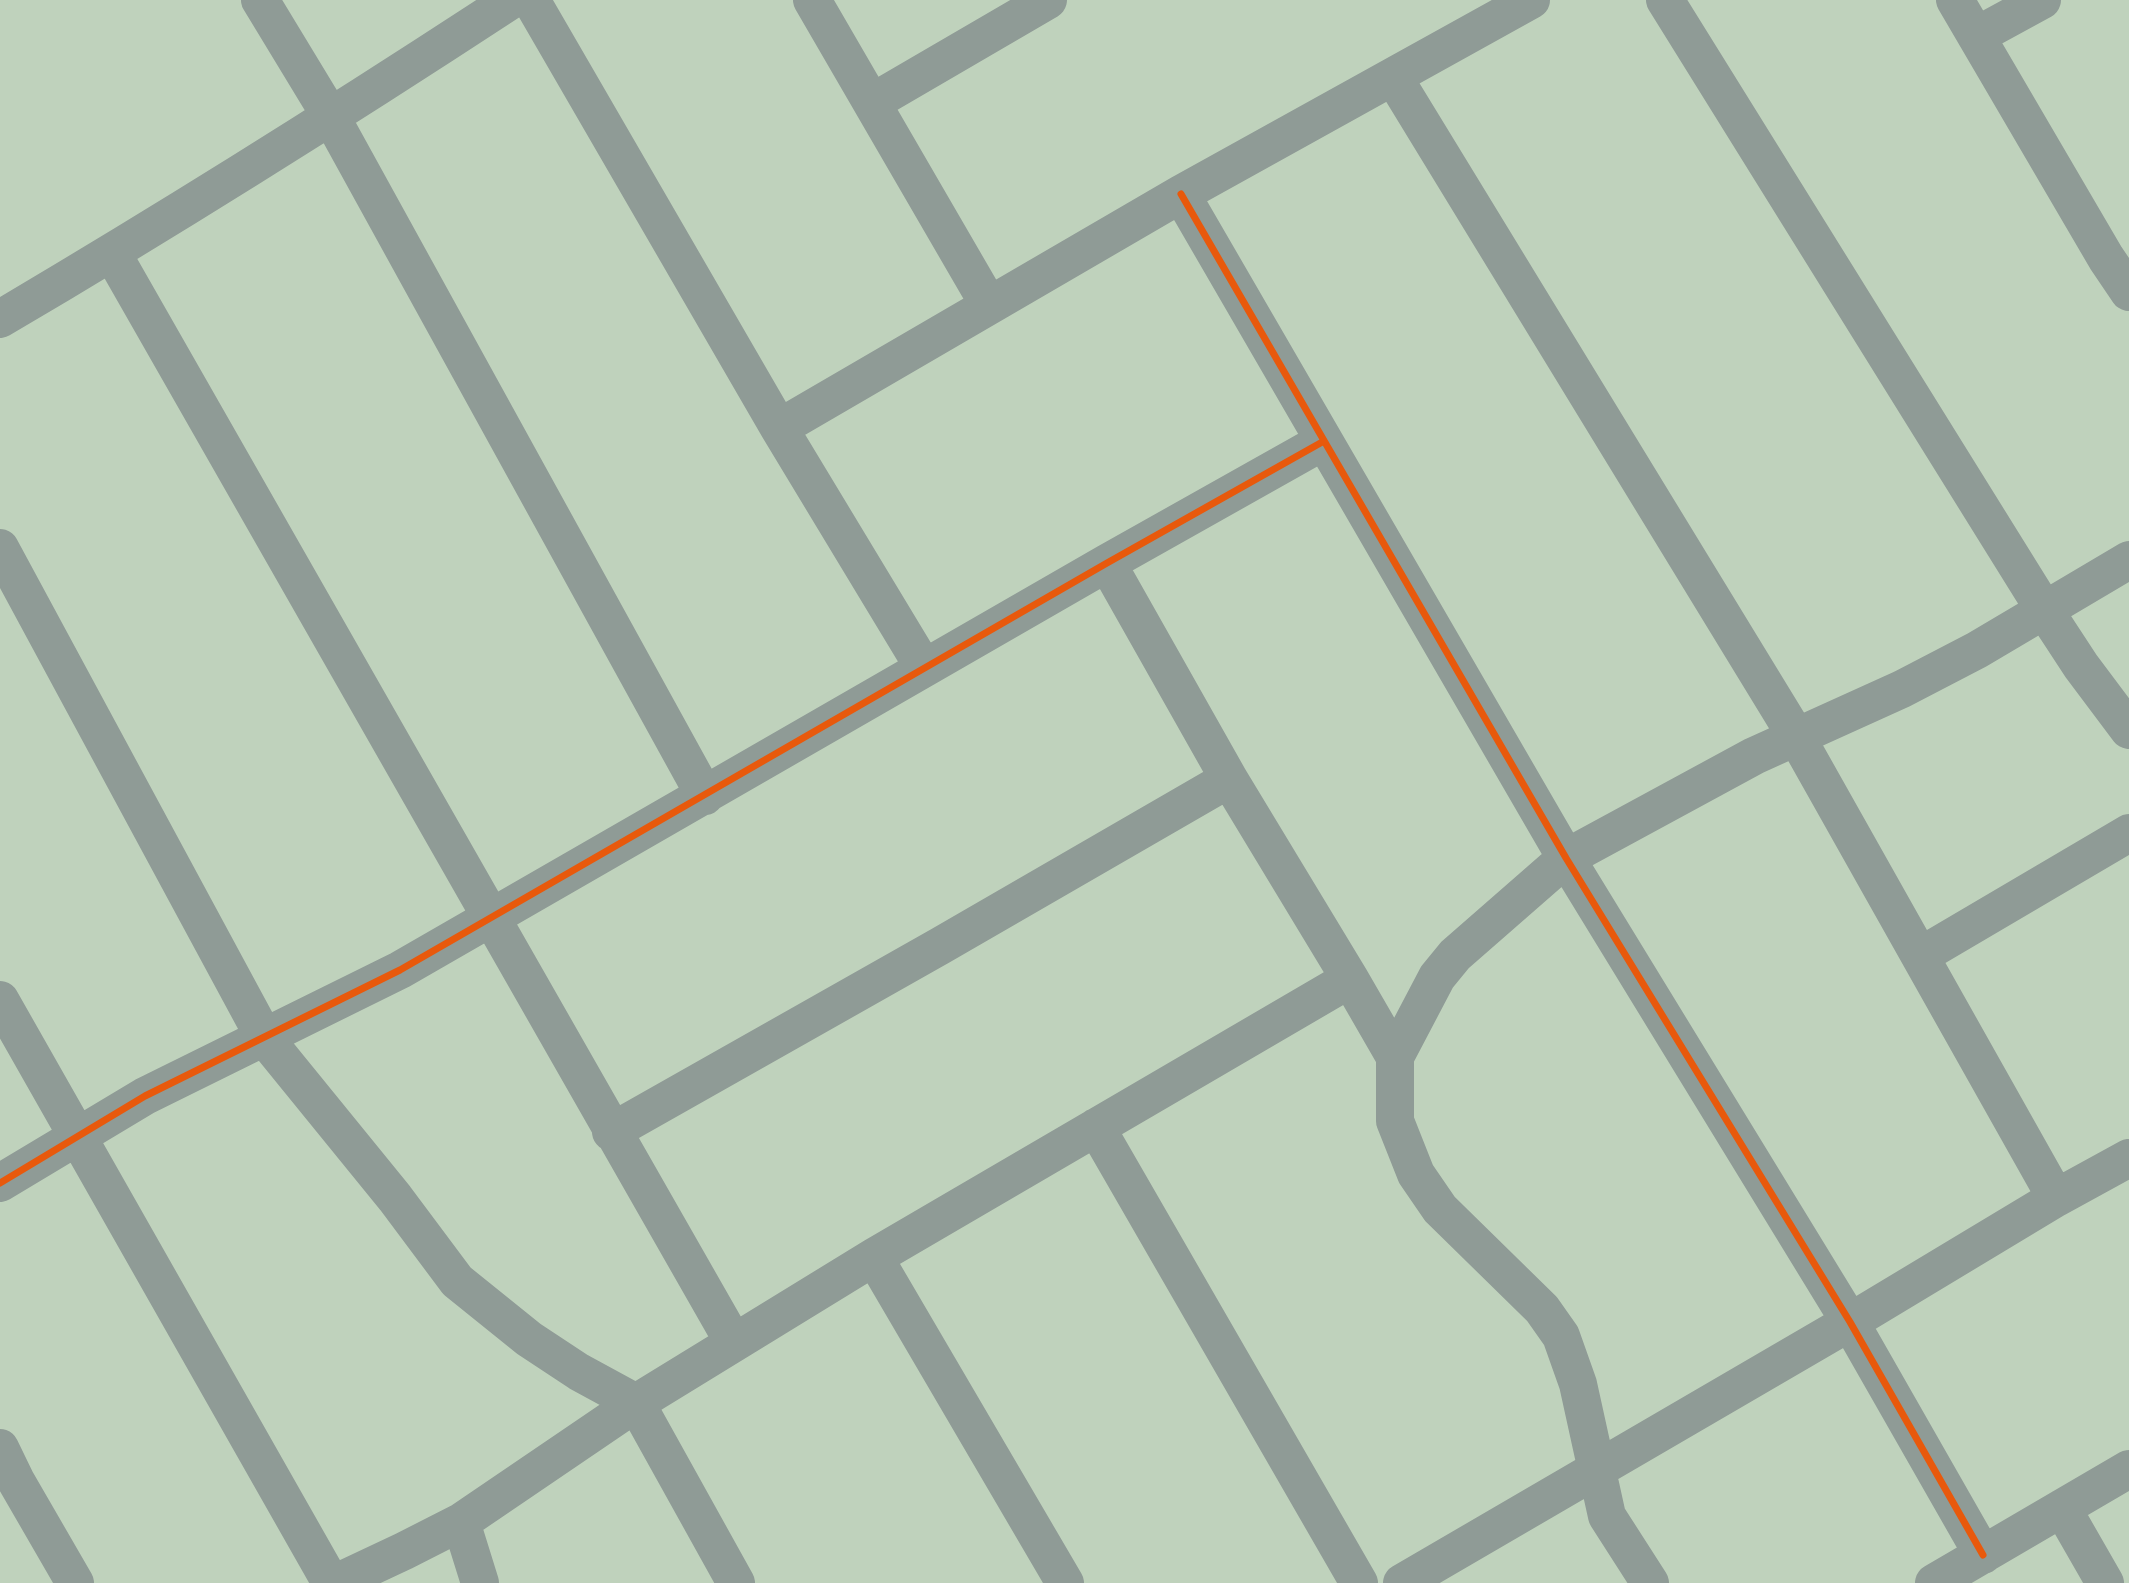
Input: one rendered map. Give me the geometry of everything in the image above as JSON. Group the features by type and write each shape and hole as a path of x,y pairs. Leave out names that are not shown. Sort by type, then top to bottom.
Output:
{"street":[{"path":"260,0 331,117 705,796"},
{"path":"0,319 331,117 511,0"},
{"path":"531,0 779,428 924,668"},
{"path":"812,0 989,305"},
{"path":"873,102 1048,0"},
{"path":"779,428 1181,194 1531,0"},
{"path":"1665,0 2045,611 2081,666 2129,730"},
{"path":"1955,0 2118,251 2129,292"},
{"path":"1976,36 2042,0"},
{"path":"1394,78 1796,736 2056,1198"},
{"path":"1181,194 1566,858 1850,1322 1983,1555"},
{"path":"111,253 734,1343"},
{"path":"0,1184 145,1096 400,970 1324,441"},
{"path":"0,548 9,586 264,1037 395,1198 457,1282 529,1339 579,1372 635,1403 736,1583"},
{"path":"1650,1583 1607,1516 1578,1384 1561,1336 1542,1309 1440,1209 1416,1174 1395,1121 1395,1057 1437,977 1455,955 1566,858 1754,756 1902,689 1977,650 2129,560"},
{"path":"1107,563 1229,779 1395,1057"},
{"path":"611,1132 1229,779"},
{"path":"1920,956 2129,833"},
{"path":"0,1000 334,1583 404,1552 461,1522 635,1403 874,1257 1350,979"},
{"path":"1096,1127 1359,1583"},
{"path":"1402,1583 1850,1322 2056,1198 2129,1158"},
{"path":"874,1257 1065,1583"},
{"path":"0,1448 75,1583"},
{"path":"1934,1583 2129,1469"},
{"path":"2063,1508 2105,1583"},
{"path":"461,1522 480,1583"}],"cycle path":[{"path":"1181,194 1566,858 1850,1322 1983,1555"},
{"path":"0,1183 145,1096 400,970 1324,441"}]}
